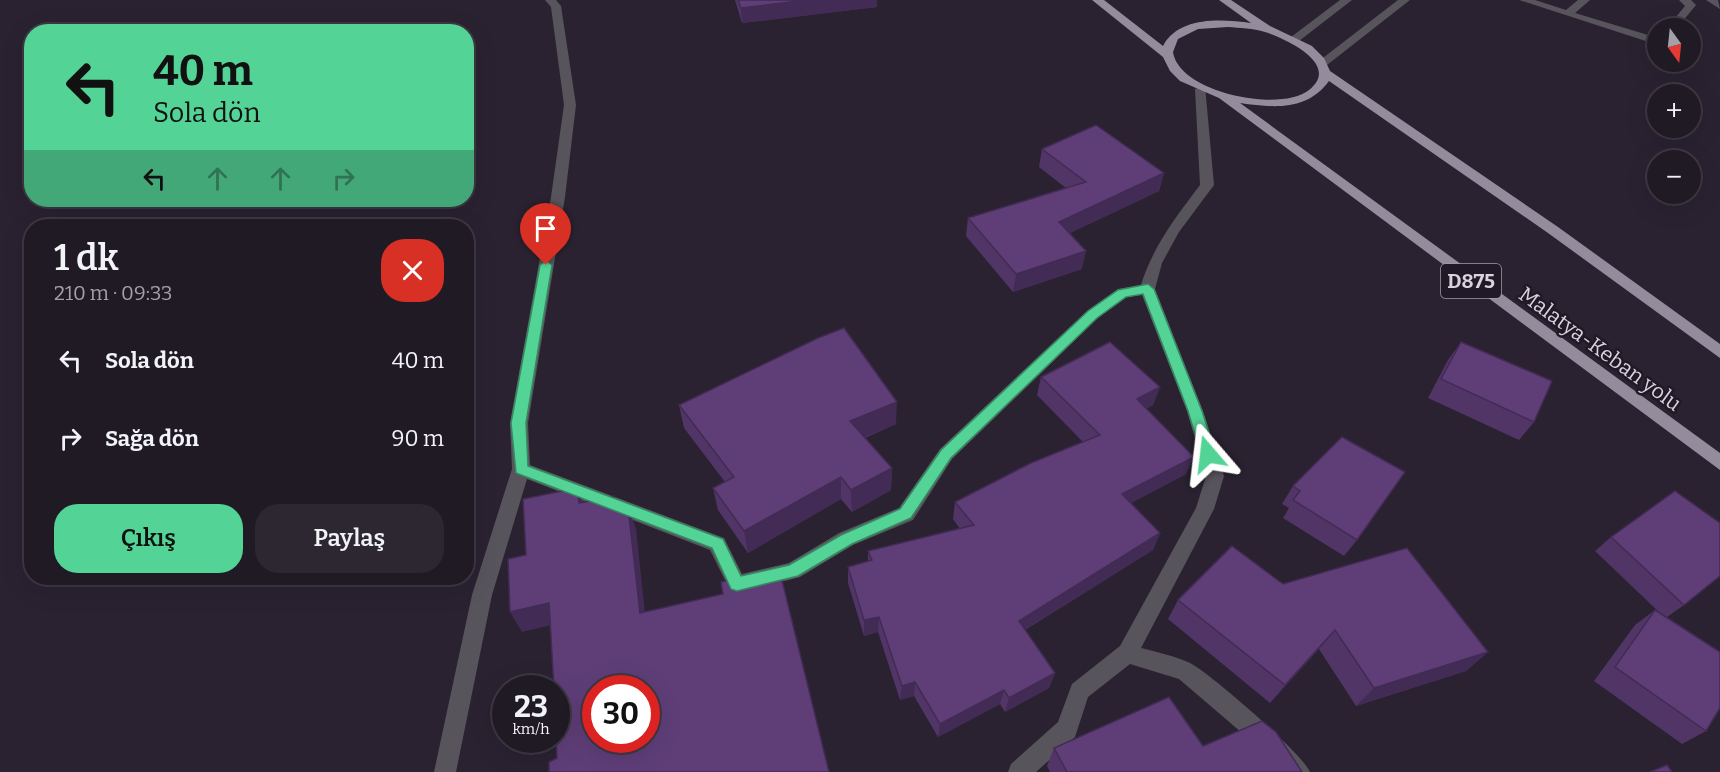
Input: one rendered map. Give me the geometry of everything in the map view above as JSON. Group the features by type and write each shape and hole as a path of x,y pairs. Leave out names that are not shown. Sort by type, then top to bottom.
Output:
{"highway":[{"name":"D875","path":"1097,0 1167,55 1172,67 1184,79 1201,89 1224,97 1273,103 1294,100 1312,94 1322,84 1324,68"},
{"path":"1227,1 1268,29"},
{"path":"1167,55 1169,44 1176,35 1189,28 1226,23 1268,29 1295,39 1312,50 1324,68 1553,230 1720,352"},
{"name":"Malatya-Keban yolu","path":"1224,97 1720,463"}],"street":[{"path":"446,772 482,594 521,469 519,423 558,197 570,105 556,6 550,0"},
{"path":"1295,39 1347,0"},
{"path":"1324,68 1405,0"},
{"path":"1524,0 1647,39"},
{"path":"1567,14 1585,0"},
{"path":"1680,18 1691,5 1684,0"},
{"path":"1710,0 1720,6"},
{"path":"1019,772 1067,729 1079,691 1127,653 1205,509 1215,476 1195,411 1148,289 1155,263 1173,230 1207,185 1201,89"},
{"path":"521,469 717,544 737,584 793,571 846,539 906,514 946,454 1093,314 1123,293 1148,289"},
{"path":"1127,653 1185,671 1277,748 1299,772"}],"building":[{"path":"738,0 807,0 741,8"},
{"path":"1096,125 1164,173 1059,222 1086,251 1016,274 968,218 1086,182 1042,149"},
{"path":"844,328 897,402 850,421 892,468 851,490 841,477 744,531 713,488 734,477 679,405 818,338"},
{"path":"1110,342 1160,387 1137,399 1194,457 1122,494 1160,533 1019,621 1055,673 1009,698 1004,690 940,724 915,682 902,686 879,617 864,620 848,567 872,560 868,551 974,525 955,502 1031,463 1100,435 1041,377"},
{"path":"1461,342 1552,381 1534,422 1441,379"},
{"path":"1342,437 1405,472 1357,540 1293,500 1300,491 1293,486"},
{"path":"577,488 579,503 614,496 617,509 628,507 640,613 723,594 721,582 779,568 829,772 549,772 549,762 557,758 557,753 570,753 570,675 553,675 549,603 510,612 508,559 526,555 523,499"},
{"path":"1675,491 1720,523 1720,576 1684,605 1611,537"},
{"path":"1232,546 1283,584 1407,548 1488,652 1374,688 1335,630 1285,685 1178,600"},
{"path":"1655,610 1720,652 1720,708 1706,731 1615,667"},
{"path":"1169,697 1203,746 1262,721 1276,732 1302,772 1067,772 1054,748"},
{"path":"1667,765 1672,772 1650,772"}],"route":[{"path":"546,265 519,423 521,469 717,544 737,584 793,571 846,539 906,514 946,454 1093,314 1123,293 1148,289 1195,411 1208,454"}]}
